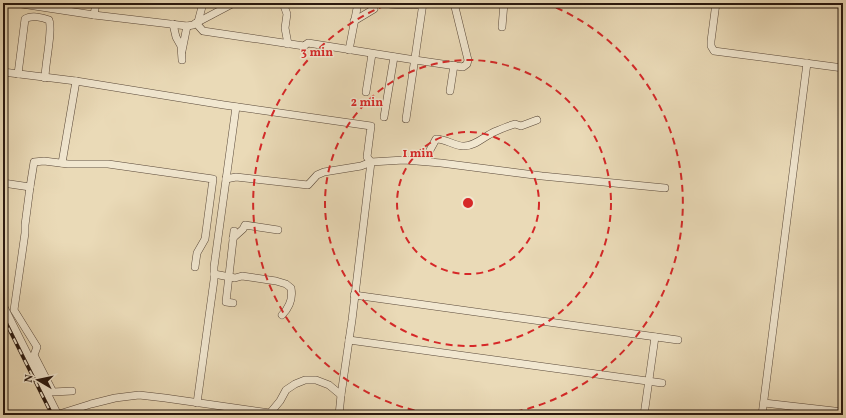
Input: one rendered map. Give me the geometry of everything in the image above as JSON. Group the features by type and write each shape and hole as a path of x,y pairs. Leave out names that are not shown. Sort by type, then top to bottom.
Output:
{"street":[{"path":"15,3 94,15 187,26 197,23 234,3"},
{"path":"94,15 96,3"},
{"path":"197,23 203,3"},
{"path":"283,3 287,14 285,28 288,44"},
{"path":"349,50 358,3"},
{"path":"197,23 203,31 304,46 308,43 372,54 463,66 467,64 468,60 454,3"},
{"path":"502,27 504,3"},
{"path":"716,3 710,46 714,51 843,68"},
{"path":"390,4 423,4 406,119"},
{"path":"354,21 374,9"},
{"path":"18,74 25,19 30,17 46,19 49,20 50,27 45,78"},
{"path":"208,17 211,32"},
{"path":"173,24 176,36 181,46 182,58 187,26"},
{"path":"366,92 372,54"},
{"path":"384,116 394,57"},
{"path":"762,415 807,63"},
{"path":"450,91 454,65"},
{"path":"3,72 76,81 236,107 371,126 367,158 371,162 349,340 338,415"},
{"path":"62,163 76,81"},
{"path":"197,403 236,107"},
{"path":"427,161 430,150 436,139 464,146 471,146 489,135 515,124 521,126 537,120"},
{"path":"226,179 236,177 308,185 317,175 324,172 361,166 371,162 404,160 427,161 542,176 665,188"},
{"path":"72,391 53,392 34,355 36,346 14,310 34,162 44,161 108,164 213,179 205,239 198,253 195,267"},
{"path":"3,183 30,187"},
{"path":"233,238 243,229 244,224 278,230"},
{"path":"233,304 226,302 234,230"},
{"path":"214,274 235,278 242,276 257,278 286,284 291,288 292,300 282,315"},
{"path":"354,295 678,340"},
{"path":"3,305 57,414 109,399 139,395 274,414 286,390 305,380 316,380 329,385 341,395"},
{"path":"644,415 655,337"},
{"path":"349,340 662,384"},
{"path":"764,403 843,412"}],"railway":[{"path":"3,317 52,415"}]}
